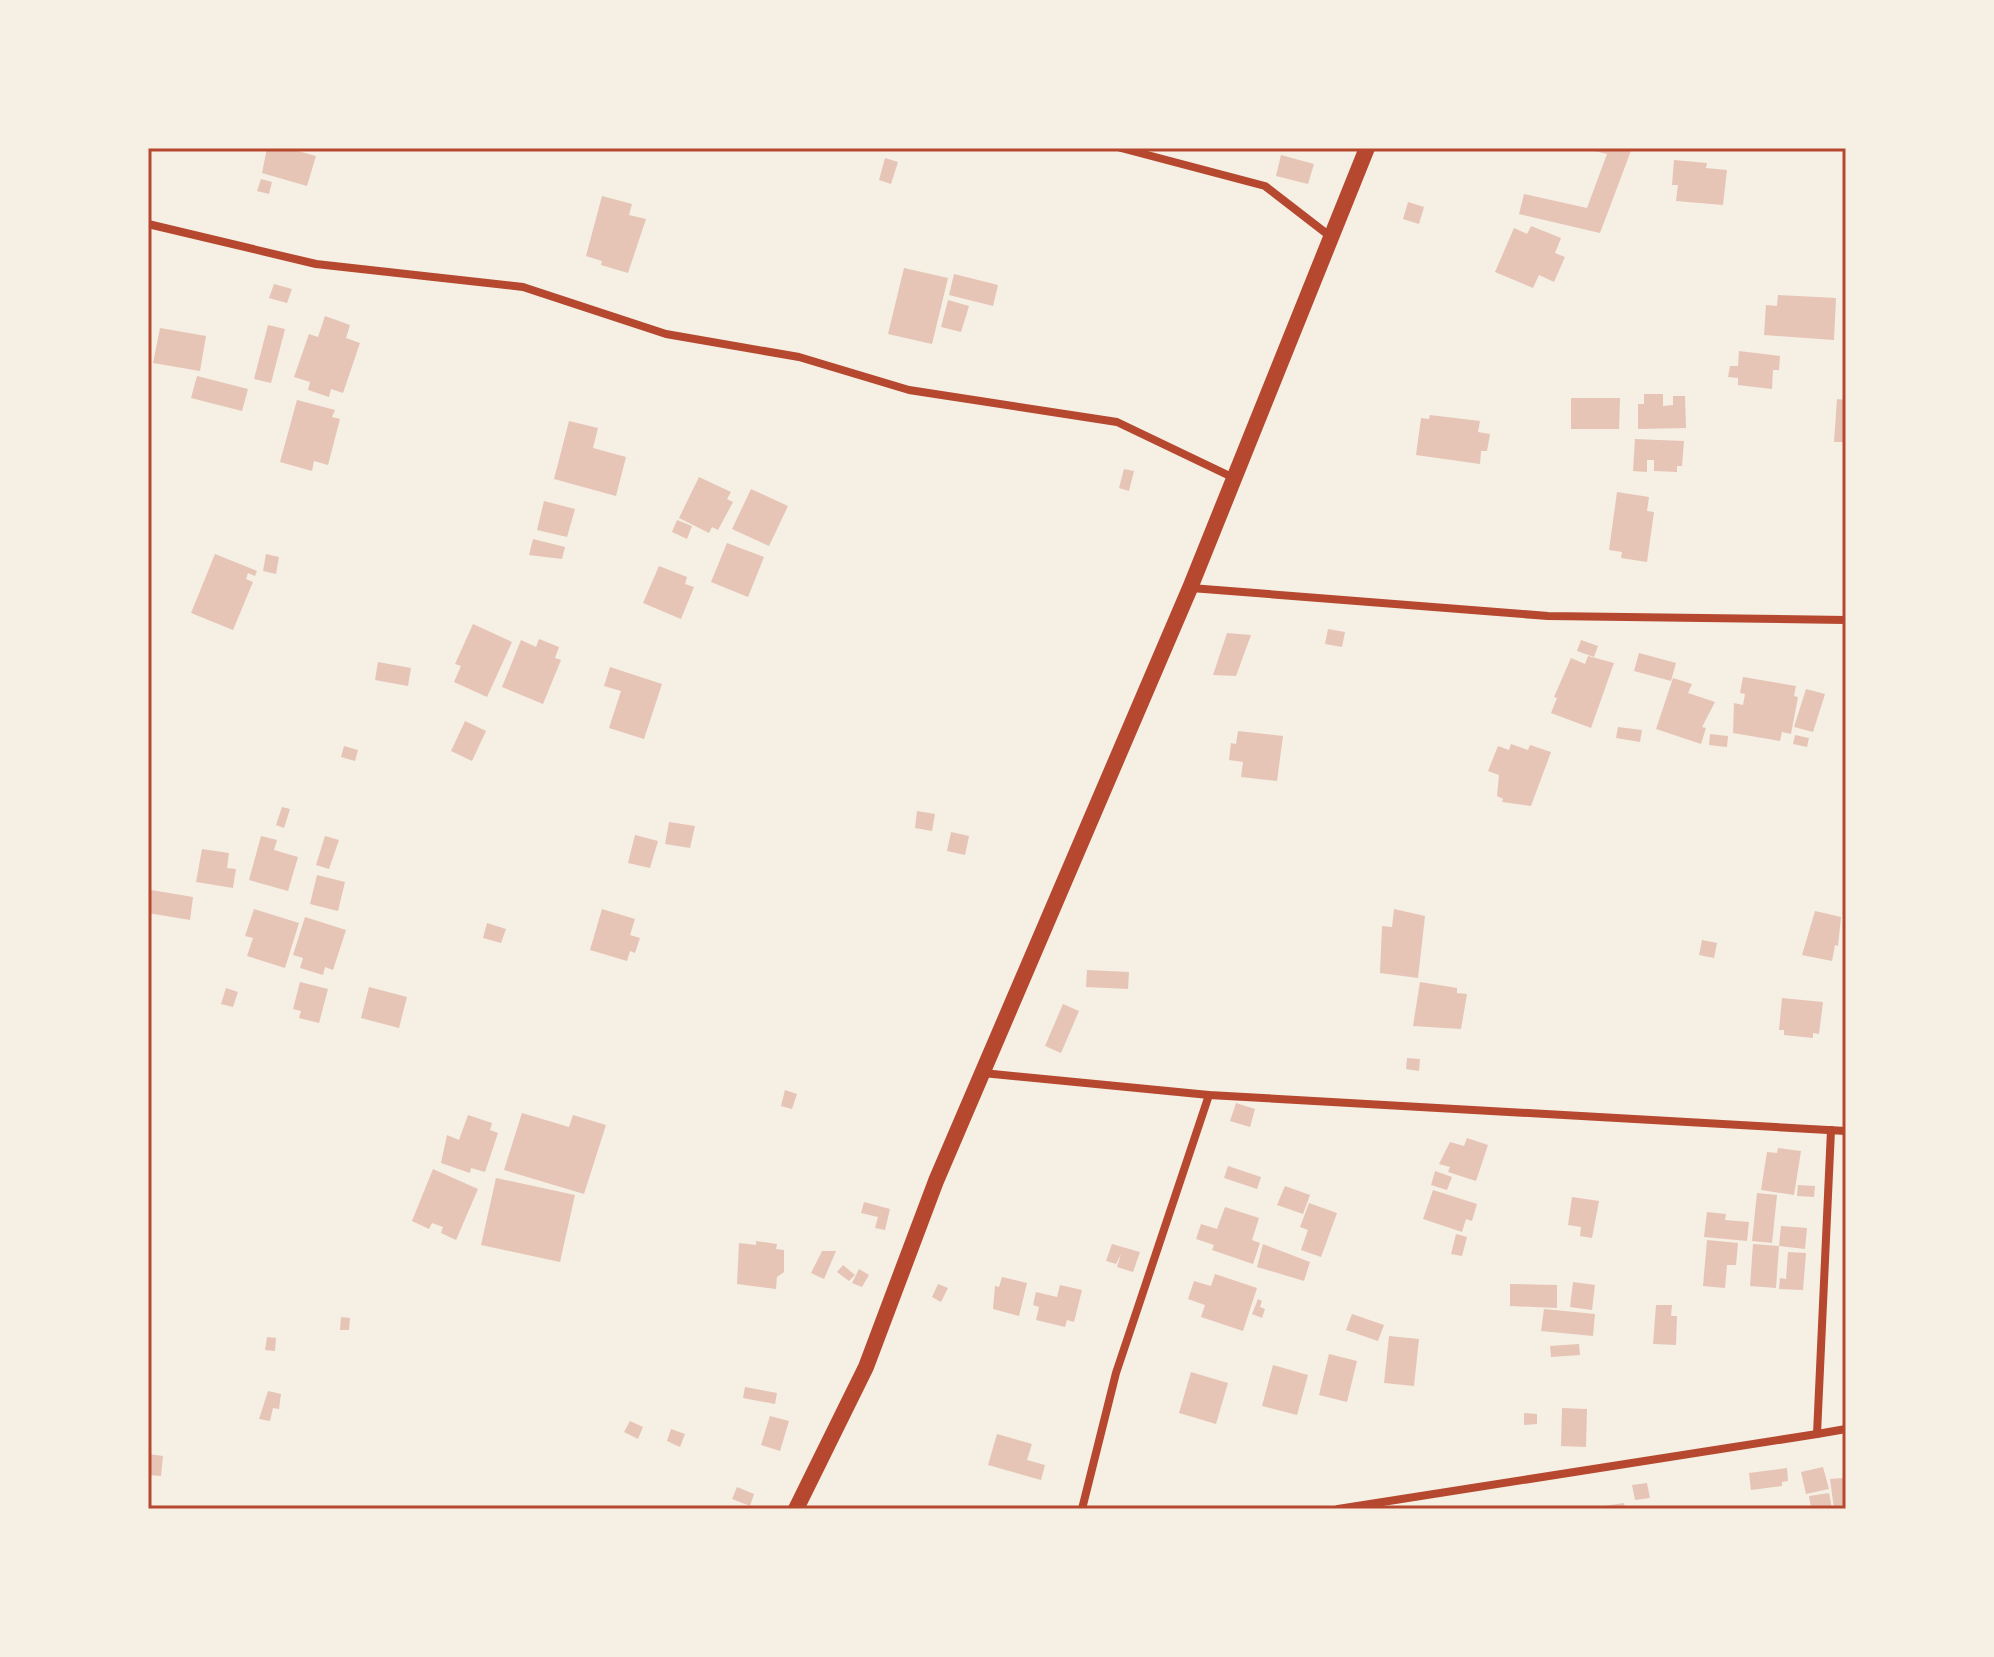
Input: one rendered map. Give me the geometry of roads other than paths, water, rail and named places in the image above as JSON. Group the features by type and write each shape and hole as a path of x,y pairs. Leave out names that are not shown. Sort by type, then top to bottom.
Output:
{"main road":[{"path":"796,1509 866,1367 936,1181 1190,588 1367,148"}],"street":[{"path":"1121,148 1265,186 1331,237"},
{"path":"148,224 316,264 523,287 666,334 799,357 909,390 1117,422 1234,478"},
{"path":"1190,588 1548,616 1846,620"},
{"path":"982,1073 1209,1095 1846,1131"},
{"path":"1082,1509 1116,1373 1209,1095"},
{"path":"1817,1434 1831,1130"},
{"path":"1338,1509 1846,1429"}]}
